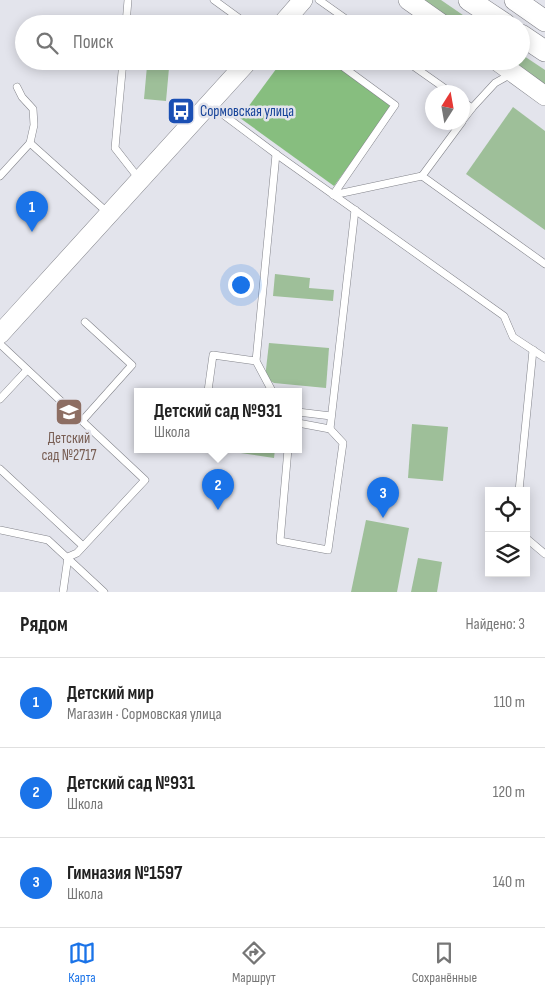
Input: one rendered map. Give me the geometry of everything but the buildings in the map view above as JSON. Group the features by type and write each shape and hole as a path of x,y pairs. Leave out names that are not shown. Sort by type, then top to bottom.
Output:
{"main road":[{"path":"469,0 492,15"},
{"path":"515,0 545,21"},
{"path":"530,41 545,51"}],"street":[{"path":"290,15 303,0"},
{"path":"408,0 429,15"},
{"path":"0,334 240,70"},
{"path":"510,70 545,96"}],"lane":[{"path":"127,15 128,0"},
{"path":"214,0 235,15"},
{"path":"319,0 340,15"},
{"path":"121,70 115,148 140,180"},
{"path":"333,195 395,105 347,70"},
{"path":"419,70 440,85"},
{"path":"470,111 495,82 514,73"},
{"path":"0,176 30,143 34,125 33,109 22,97 17,87"},
{"path":"209,104 333,195 504,316 513,337 545,358"},
{"path":"333,195 422,176 456,130"},
{"path":"30,143 109,214"},
{"path":"270,388 256,361 276,154"},
{"path":"422,176 545,264"},
{"path":"330,429 355,210"},
{"path":"82,421 132,365 85,322"},
{"path":"0,344 145,480 83,546 76,553 68,557"},
{"path":"519,487 533,350"},
{"path":"208,388 213,355 256,361"},
{"path":"0,399 27,370"},
{"path":"302,412 331,416"},
{"path":"288,453 280,541 328,550 343,443 330,429 302,424"},
{"path":"0,469 83,546"},
{"path":"0,530 48,540 104,592"},
{"path":"530,541 545,554"},
{"path":"63,592 68,557"}],"green space":[{"path":"424,0 441,0 463,15 444,15"},
{"path":"530,60 545,70 545,88 520,70 530,70"},
{"path":"147,70 169,70 166,101 144,99"},
{"path":"275,70 342,70 392,106 334,186 240,118"},
{"path":"513,107 545,131 545,230 466,174"},
{"path":"275,274 310,278 309,288 334,290 333,301 273,296"},
{"path":"269,343 329,348 326,388 274,383 265,378"},
{"path":"412,424 448,427 443,481 408,478"},
{"path":"240,453 275,453 274,458"},
{"path":"366,520 409,528 397,592 351,592"},
{"path":"418,558 442,562 437,592 411,592"}],"place":[{"name":"Сормовская улица","path":"181,111"},
{"name":"Детский мир","path":"32,232"},
{"name":"Детский сад №2717","path":"69,412"},
{"name":"Детский сад №931","path":"218,510"},
{"name":"Гимназия №1597","path":"383,518"}]}
